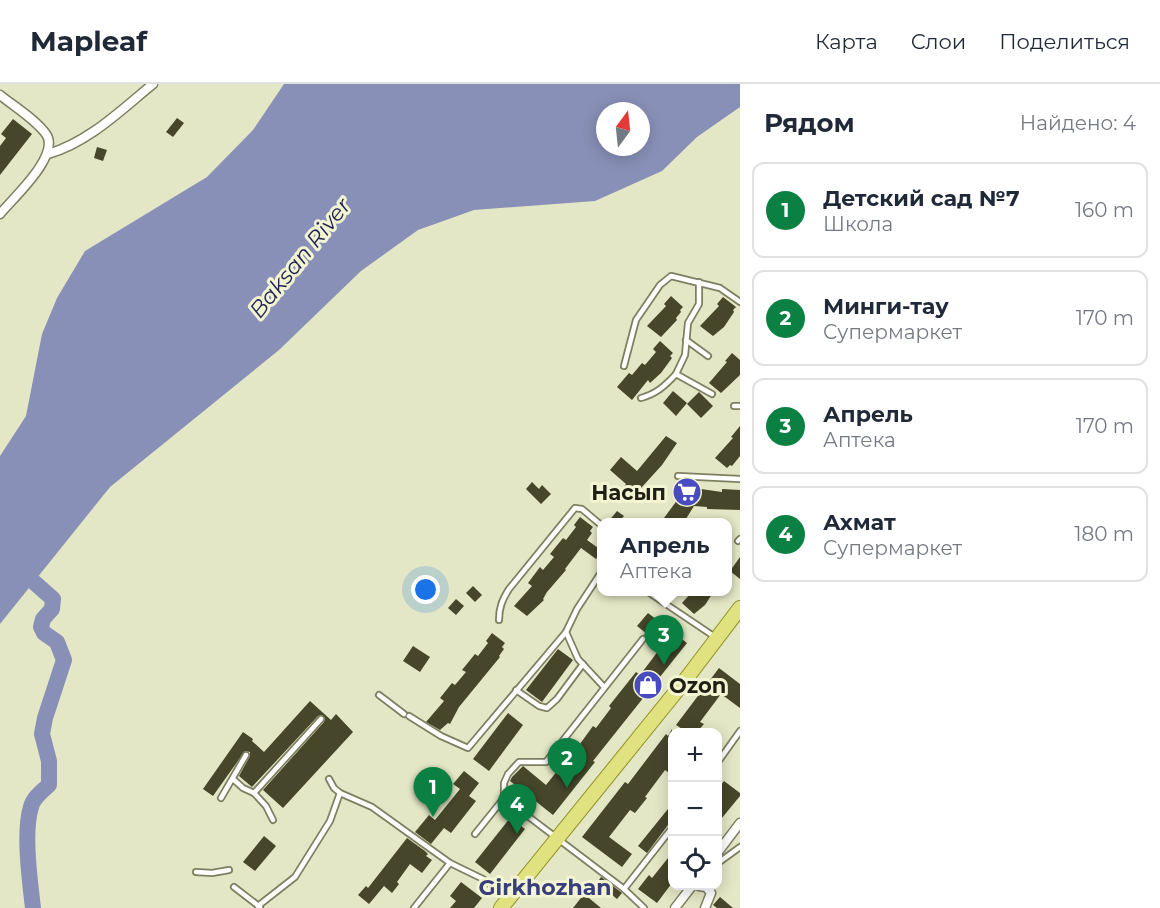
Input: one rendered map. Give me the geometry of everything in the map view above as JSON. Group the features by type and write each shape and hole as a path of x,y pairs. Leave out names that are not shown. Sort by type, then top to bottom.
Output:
{"main road":[{"path":"506,905 740,608"}],"street":[{"path":"48,154 65,149 79,141 153,84"},
{"path":"0,95 47,136 50,144 48,154 39,169 0,214"},
{"path":"722,846 740,823"},
{"path":"675,908 691,890"},
{"path":"705,908 711,893 708,890"}],"lane":[{"path":"624,366 636,320 660,285 671,276 720,288 740,302"},
{"path":"641,398 654,394 667,385 676,374 685,355 688,323 699,304 699,282"},
{"path":"686,340 708,356"},
{"path":"676,374 712,394"},
{"path":"678,476 740,479"},
{"path":"499,620 502,600 508,589 575,508 582,509 597,522"},
{"path":"379,694 406,715 441,736 468,748 566,632 577,609 597,579"},
{"path":"655,596 717,638"},
{"path":"566,632 574,651 604,687"},
{"path":"475,834 504,798 504,783 508,774 519,762 546,762 643,639"},
{"path":"516,690 539,706 547,708 583,664"},
{"path":"254,793 321,719"},
{"path":"722,755 740,731"},
{"path":"222,798 246,755"},
{"path":"233,779 243,788 254,793 266,806 273,820"},
{"path":"329,780 340,793 372,807 450,863 483,879 506,905"},
{"path":"234,887 260,907 295,877 330,821 340,793"},
{"path":"504,798 558,837 624,889 644,908"},
{"path":"624,889 668,833"},
{"path":"722,860 740,848"},
{"path":"414,908 450,863"},
{"path":"196,872 212,873 229,870"}],"water":[{"name":"Baksan River","path":"284,84 740,84 740,107 697,137 662,171 595,201 474,210 418,230 361,271 279,350 110,487 0,624 0,456 26,416 42,334 57,298 85,251 207,177 253,130"}],"building":[{"path":"177,118 184,123 173,137 166,132"},
{"path":"13,119 32,134 0,175 0,146 6,138 1,134"},
{"path":"97,147 107,150 103,161 94,158"},
{"path":"671,296 683,307 677,320 661,337 647,326 666,306 664,304"},
{"path":"723,297 736,307 724,327 713,336 700,326 719,306 717,304"},
{"path":"660,341 673,353 670,356 672,358 661,373 650,383 648,380 632,400 617,387 629,373 632,375 642,363 645,365 656,352 653,349"},
{"path":"732,353 740,360 740,375 721,393 709,383"},
{"path":"673,391 687,403 676,416 663,403"},
{"path":"699,392 713,406 701,418 687,404"},
{"path":"740,426 740,456 732,466 727,468 715,458 733,438 731,437"},
{"path":"666,436 677,443 662,465 632,498 622,489 626,484 610,470 621,457 637,471"},
{"path":"532,482 539,489 542,485 551,494 541,504 526,489"},
{"path":"694,488 722,492 722,489 740,490 740,510 707,509 707,507 694,506 686,518 664,518 681,495 693,505"},
{"path":"617,511 624,516 622,518 611,518"},
{"path":"580,517 593,527 587,540 597,547 597,558 581,548 547,592 544,600 527,616 514,606 532,586 528,583 540,567 543,570 554,557 550,554 563,538 566,540 576,527 574,525"},
{"path":"740,557 740,579 732,573 732,568"},
{"path":"473,586 482,595 475,602 466,593"},
{"path":"688,596 711,596 705,605 694,614 682,603"},
{"path":"456,599 464,606 456,615 448,608"},
{"path":"648,613 687,643 553,815 510,781 523,766 546,785 566,760 559,755 570,742 577,748 593,726 596,728 611,708 609,706 636,672 640,675 662,646 637,626"},
{"path":"492,633 505,643 500,657 459,707 450,724 448,723 440,730 426,722 444,701 440,698 452,683 455,685 466,672 462,670 475,654 478,656"},
{"path":"413,646 430,657 420,672 403,661"},
{"path":"558,649 573,660 542,702 526,690"},
{"path":"719,668 740,684 740,708 721,694 700,722 704,724 700,728 681,728 676,725"},
{"path":"310,701 331,720 336,714 353,732 283,808 263,790 324,722 325,718 322,715 318,716 252,787 239,776 250,756 250,752 245,751 213,796 203,789 243,732 253,739 252,741 264,752"},
{"path":"508,713 523,725 489,771 473,759"},
{"path":"666,734 668,736 668,772 665,770 635,813 630,810 609,837 632,854 622,867 582,837 625,782 628,784"},
{"path":"464,771 479,783 469,796 476,801 451,833 444,828 431,844 415,832 429,815 435,820 460,789 453,784"},
{"path":"724,781 740,793 740,796 722,818 722,784"},
{"path":"668,809 668,825 647,853 638,846"},
{"path":"510,818 525,829 490,874 475,862"},
{"path":"264,836 276,846 255,871 243,862"},
{"path":"407,838 425,851 428,854 426,856 432,860 422,873 410,864 392,893 384,886 369,904 358,895 366,886 368,888"},
{"path":"668,858 668,888 657,903 638,889 649,875 652,878"},
{"path":"601,877 622,893 617,899 597,883"},
{"path":"461,882 482,898 474,908 450,908 456,901 450,896"},
{"path":"584,894 601,908 573,908"},
{"path":"720,897 733,908 717,908 713,905"}],"waterway":[{"path":"18,568 53,599 52,609 43,619 41,627 44,633 57,642 64,660 42,734 49,761 49,785 34,801 29,817 28,857 33,908"}],"place":[{"name":"Насып","path":"687,492"},
{"name":"Апрель","path":"664,665"},
{"name":"Ozon","path":"648,685"},
{"name":"Минги-тау","path":"567,788"},
{"name":"Детский сад №7","path":"433,817"},
{"name":"Ахмат","path":"517,834"}],"district":[{"name":"Girkhozhan","path":"545,887"}]}
